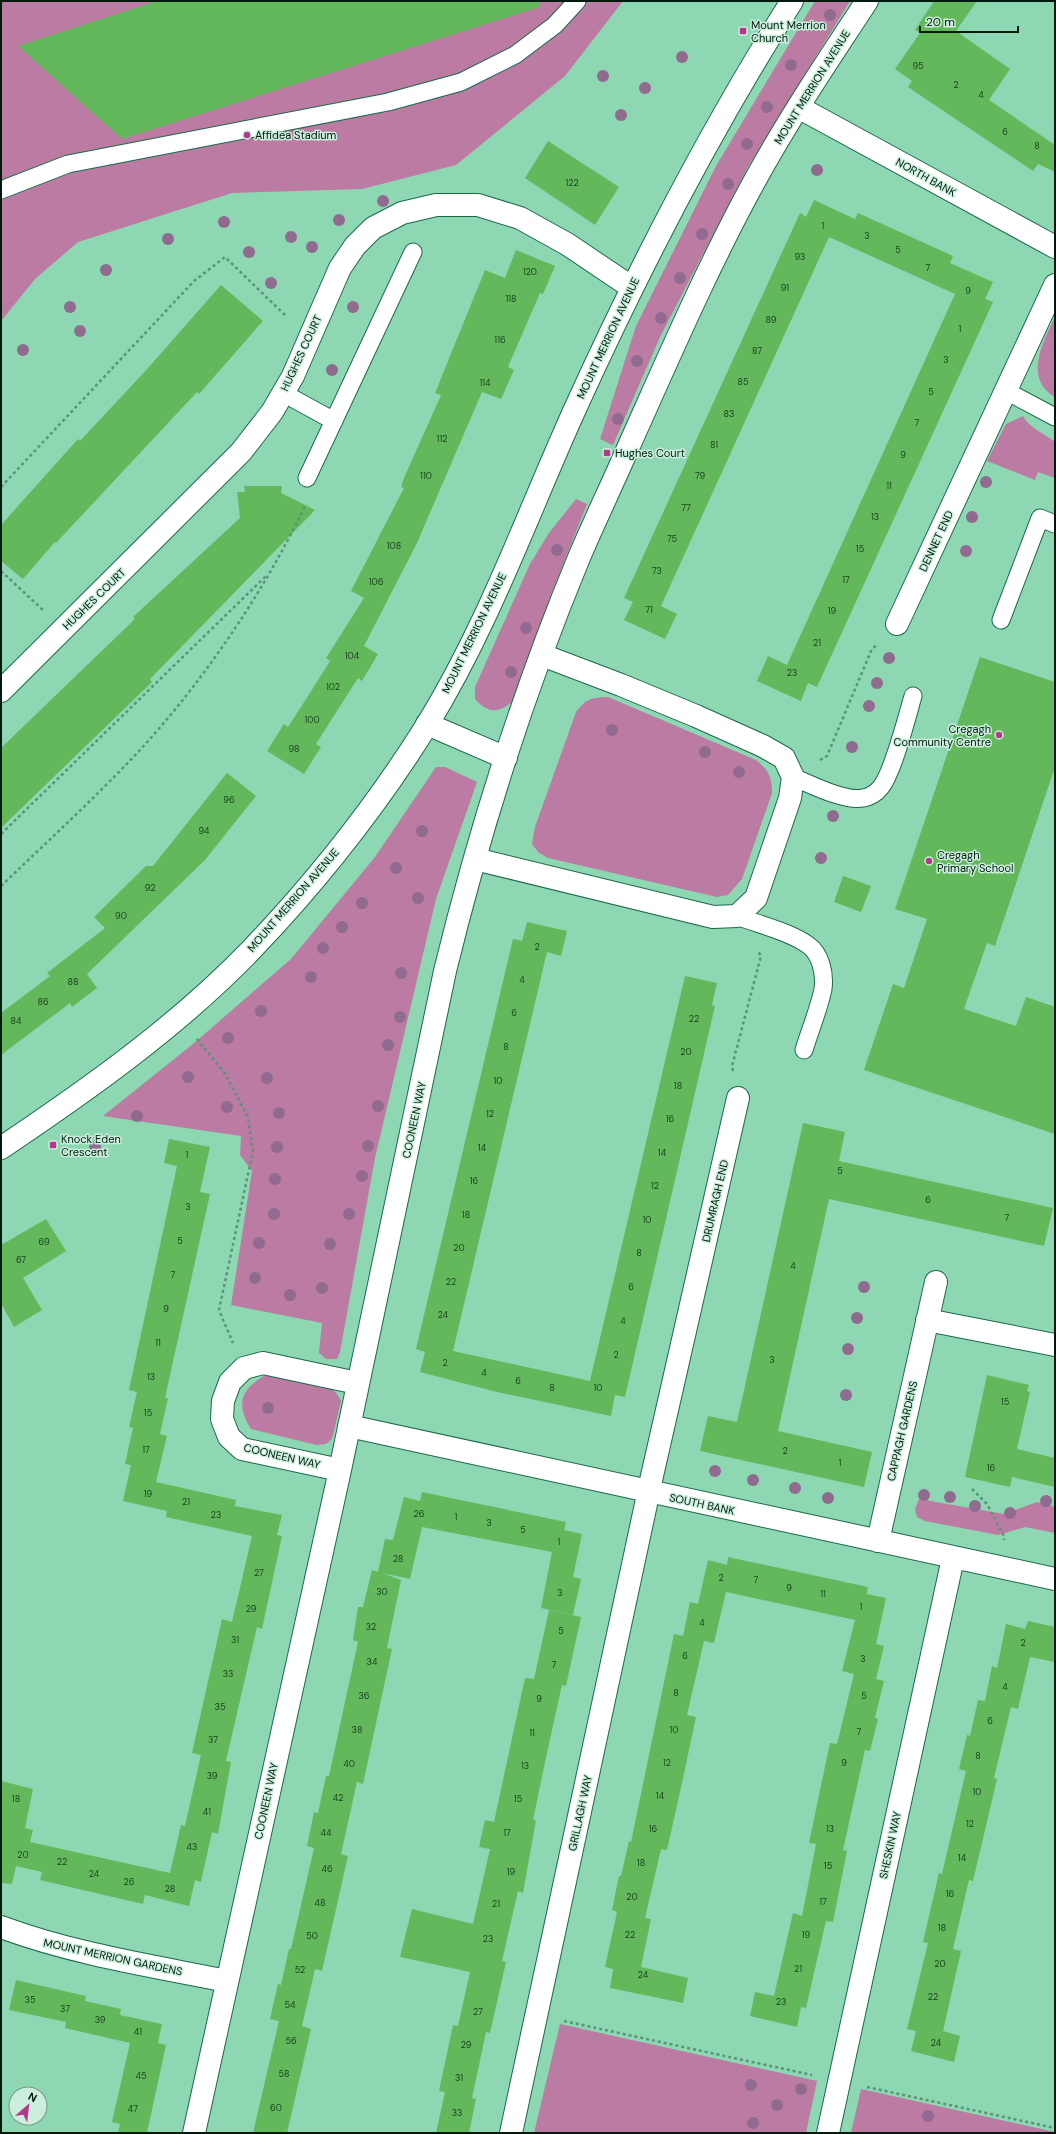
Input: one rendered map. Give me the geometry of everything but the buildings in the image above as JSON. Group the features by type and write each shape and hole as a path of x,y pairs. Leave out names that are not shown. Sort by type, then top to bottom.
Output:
{"street":[{"name":"MOUNT MERRION AVENUE","path":"1,1148 113,1069 179,1016 251,950 318,875 376,802 427,724 490,603 631,287 704,147 747,72 792,1"},
{"name":"MOUNT MERRION AVENUE","path":"506,758 542,655 578,560 723,242 754,182 798,107 867,1"},
{"name":"NORTH BANK","path":"798,107 1055,247"},
{"name":"HUGHES COURT","path":"1,691 241,452 272,412 293,376 340,268 355,246 373,228 402,212 436,205 478,205 520,218 568,244 631,287"},
{"name":"DENNET END","path":"897,624 1055,285"},
{"path":"475,859 713,917 737,916 756,898 790,798 792,777 784,758 762,746 621,684 542,655"},
{"path":"427,724 506,758"},
{"name":"COONEEN WAY","path":"194,2133 340,1470 357,1382 445,971 475,859 506,758"},
{"name":"DRUMRAGH END","path":"649,1492 738,1098"},
{"name":"CAPPAGH GARDENS","path":"878,1541 936,1282"},
{"path":"927,1320 1055,1345"},
{"path":"244,1368 263,1363 357,1382"},
{"name":"COONEEN WAY","path":"244,1368 230,1382 223,1401 222,1419 228,1437 242,1449 340,1470"},
{"name":"SOUTH BANK","path":"349,1426 1055,1579"},
{"name":"GRILLAGH WAY","path":"511,2133 649,1492"},
{"name":"SHESKIN WAY","path":"828,2133 953,1558"},
{"name":"MOUNT MERRION GARDENS","path":"1,1927 34,1940 227,1981"}],"lane":[{"path":"1,190 68,164 388,102 461,82 515,55 555,25 577,1"},
{"path":"307,478 413,252"},
{"path":"1006,391 1055,417"},
{"path":"283,393 334,421"},
{"path":"1001,620 1040,518 1055,524"},
{"path":"792,777 851,798 863,798 873,794 882,786 890,769 913,696"},
{"path":"737,916 808,944 815,952 822,966 823,988 804,1050"}],"path":[{"path":"1,487 194,281 225,257 309,339"},
{"path":"1,886 76,815 140,749 197,680 250,604 287,543 311,493 307,478"},
{"path":"1,571 63,630"},
{"path":"1,834 269,573"},
{"path":"792,777 827,756 871,651 897,624"},
{"path":"737,916 761,956 732,1066 738,1098"},
{"path":"179,1016 224,1072 248,1117 253,1151 219,1310 244,1368"},
{"path":"972,1489 987,1504 1004,1536 1005,1569"},
{"path":"536,2015 1055,2128"}],"shaded area":[{"name":"Affidea Stadium","path":"1,1 623,1 565,76 456,165 362,189 232,193 78,242 35,279 1,321"},
{"path":"815,1 850,1 748,167 660,337 613,445 600,439 636,326 716,166"},
{"path":"1055,317 1055,397 1045,389 1040,380 1038,359 1045,337"},
{"path":"1023,416 1029,424 1055,442 1055,478 1038,472 1035,480 987,461 1006,424"},
{"path":"576,499 587,504 553,590 513,701 498,710 484,707 475,699 475,687 530,564 549,533"},
{"path":"608,697 756,760 764,767 770,778 772,793 742,879 728,895 717,897 548,858 538,852 532,844 535,827 576,712 586,701"},
{"path":"436,767 445,767 477,782 436,899 375,1158 340,1352 337,1359 326,1359 319,1353 322,1323 231,1305 252,1171 240,1155 241,1136 103,1116 193,1044 291,959 375,857"},
{"path":"267,1374 331,1388 337,1394 341,1401 332,1439 326,1444 317,1445 251,1429 243,1412 243,1397 251,1385"},
{"path":"919,1499 1004,1514 1037,1502 1055,1507 1055,1533 1025,1527 998,1535 925,1521 917,1517 915,1509"},
{"path":"560,2024 817,2081 806,2133 534,2133"},
{"path":"861,2089 1055,2132 1055,2133 851,2133"}],"place":[{"name":"Mount Merrion Church","path":"743,31"},
{"name":"Affidea Stadium","path":"247,135"},
{"name":"Hughes Court","path":"607,453"},
{"name":"Cregagh Community Centre","path":"999,735"},
{"name":"Cregagh Primary School","path":"929,861"},
{"name":"Knock Eden Crescent","path":"53,1145"}]}
